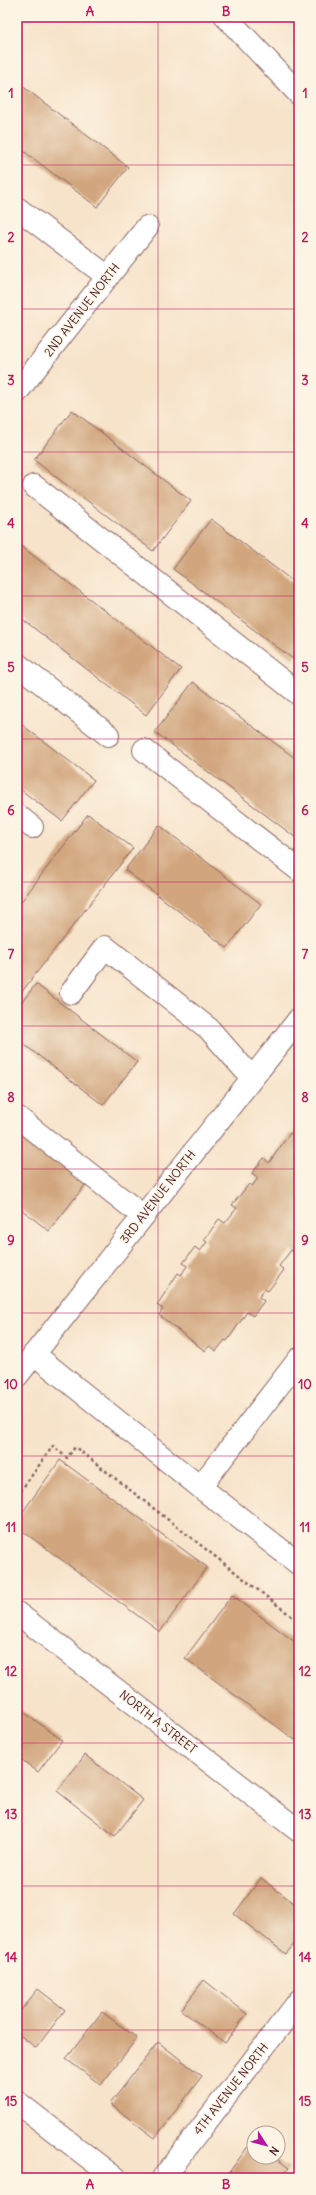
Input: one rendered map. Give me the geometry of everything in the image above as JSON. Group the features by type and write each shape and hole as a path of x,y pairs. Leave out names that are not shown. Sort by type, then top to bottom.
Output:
{"main road":[{"path":"226,17 299,94"},
{"path":"17,208 108,277"},
{"name":"2ND AVENUE NORTH","path":"17,392 147,227"},
{"path":"34,486 299,694"},
{"path":"17,664 108,735"},
{"path":"144,750 299,870"},
{"path":"71,993 105,947 209,1029 252,1078"},
{"name":"3RD AVENUE NORTH","path":"17,1376 299,1019"},
{"path":"17,1117 143,1216"},
{"path":"34,1354 299,1564"},
{"path":"200,1487 299,1359"},
{"name":"NORTH A STREET","path":"17,1613 299,1832"},
{"name":"4TH AVENUE NORTH","path":"163,2178 299,2001"},
{"path":"17,2102 115,2178"}],"path":[{"path":"17,1496 53,1446 67,1458 75,1447 299,1622"}],"building":[{"path":"17,82 128,167 97,207 17,146"},
{"path":"72,410 191,501 153,551 34,460"},
{"path":"211,519 299,586 299,650 293,659 173,569"},
{"path":"17,543 181,669 146,715 17,615"},
{"path":"193,682 299,761 299,840 155,732"},
{"path":"17,721 94,780 62,821 17,787"},
{"path":"88,814 133,848 17,998 17,907"},
{"path":"159,825 261,904 227,948 125,870"},
{"path":"36,984 137,1062 103,1105 17,1039 17,1008"},
{"path":"299,1125 299,1252 297,1254 291,1250 279,1266 284,1270 268,1291 265,1289 259,1297 264,1301 253,1316 247,1312 227,1341 225,1340 216,1351 209,1346 205,1351 159,1315 163,1309 157,1305 178,1273 181,1275 187,1266 183,1263 195,1247 200,1251 207,1242 204,1240 219,1219 225,1223 237,1208 232,1205 249,1184 252,1186 258,1178 252,1173 264,1158 269,1163 290,1133 292,1135"},
{"path":"17,1130 86,1184 49,1231 17,1206"},
{"path":"60,1460 207,1567 160,1632 17,1527 17,1520"},
{"path":"232,1595 299,1645 299,1743 185,1658"},
{"path":"17,1707 62,1740 38,1772 17,1756"},
{"path":"85,1755 143,1800 115,1836 57,1791"},
{"path":"261,1878 299,1907 299,1938 286,1954 234,1914"},
{"path":"204,1980 247,2014 225,2043 181,2010"},
{"path":"38,1989 65,2010 36,2048 17,2033 17,2015"},
{"path":"102,2012 137,2038 101,2085 66,2059"},
{"path":"158,2042 202,2076 155,2138 110,2104"},
{"path":"246,2149 246,2165 285,2165 289,2168 281,2178 225,2178"}]}
